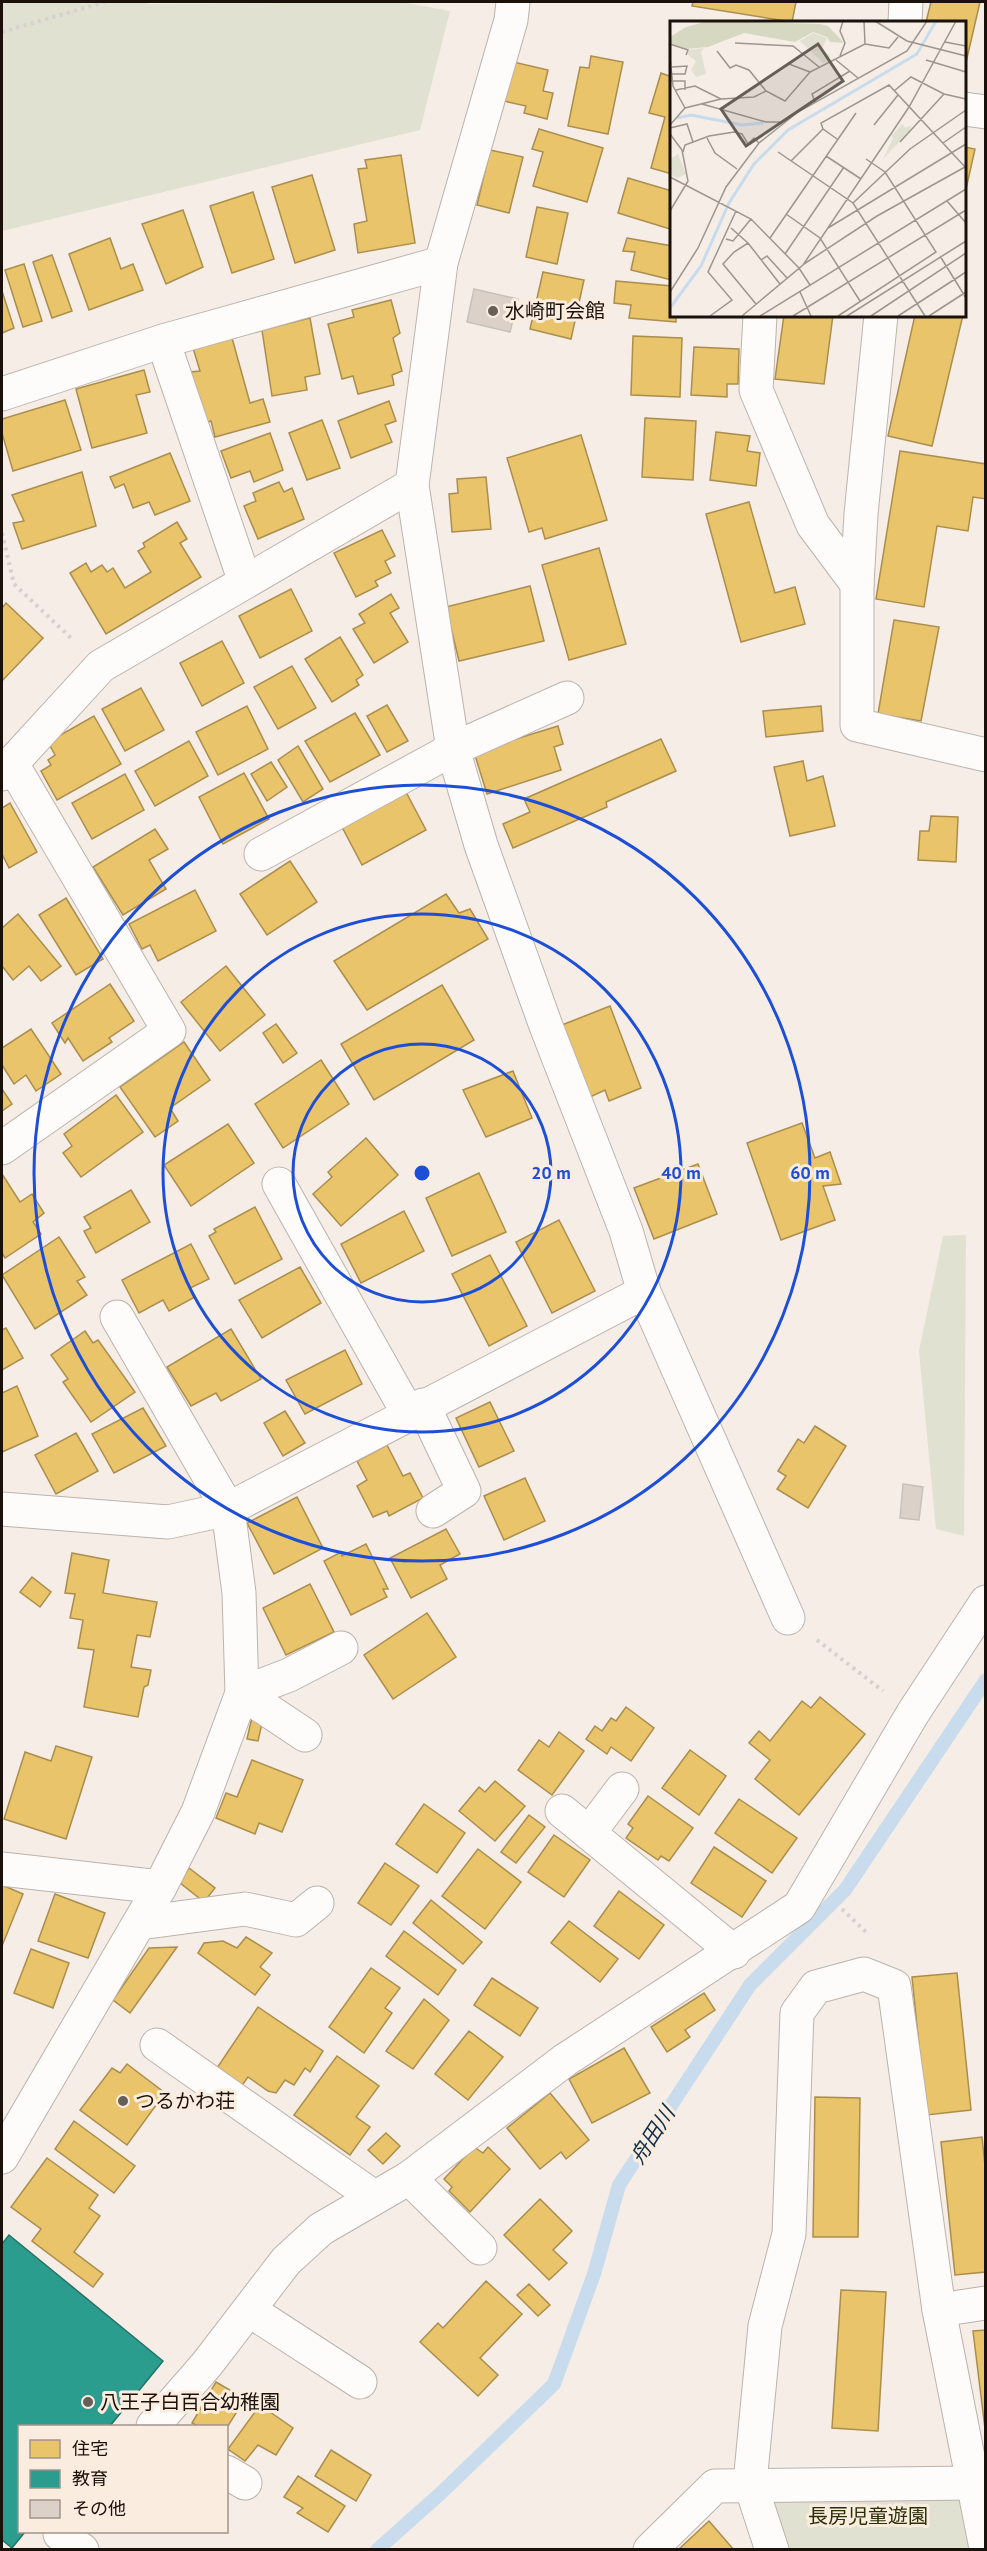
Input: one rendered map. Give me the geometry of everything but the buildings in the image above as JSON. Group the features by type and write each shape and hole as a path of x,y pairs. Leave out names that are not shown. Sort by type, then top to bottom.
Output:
{"street":[{"path":"513,2 511,20 441,263 412,485 453,749 481,845 546,1026 626,1231 645,1292 788,1618"},
{"path":"905,21 906,2"},
{"path":"966,109 986,112"},
{"path":"2,394 163,341 441,263"},
{"path":"760,316 756,390 813,525 858,584"},
{"path":"881,316 861,514 857,725 986,755"},
{"path":"163,341 245,582"},
{"path":"2,1148 169,1031 7,769 101,666 412,485"},
{"path":"261,854 453,749 567,698"},
{"path":"279,1184 464,1491 433,1511"},
{"path":"2,1509 168,1522 228,1509 415,1409 645,1292"},
{"path":"2,2157 160,1887 198,1812 242,1693 239,1593 228,1509 117,1317"},
{"path":"155,2425 286,2261 321,2229 409,2178 565,2060 734,1952 799,1907 913,1713 986,1602"},
{"path":"242,1693 289,1675 341,1648"},
{"path":"242,1693 305,1735"},
{"path":"589,1833 622,1789"},
{"path":"562,1811 734,1952"},
{"path":"2,1869 160,1887"},
{"path":"140,1923 244,1909 296,1920 317,1903"},
{"path":"772,2550 750,2483 765,2326 789,2234 796,2013 816,1987 864,1974 894,1986 939,2310 971,2483 986,2548"},
{"path":"157,2045 374,2197"},
{"path":"409,2178 480,2248"},
{"path":"939,2310 986,2303"},
{"path":"249,2310 360,2382"},
{"path":"650,2550 715,2486 750,2483 971,2483"}],"path":[{"path":"2,32 105,2"},
{"path":"2,533 14,584 101,666"},
{"path":"788,1618 913,1713"}],"green space":[{"path":"2,2 147,2 148,4 402,2 450,11 420,130 2,231"},
{"path":"966,1235 964,1536 936,1529 919,1351 943,1236"},
{"name":"長房児童遊園","path":"750,2483 971,2483 985,2549 772,2549"}],"waterway":[{"name":"舟田川","path":"377,2550 441,2493 554,2384 594,2274 619,2185 750,1985 845,1890 986,1680"}],"place":[{"name":"水崎町会館","path":"493,311"},
{"name":"つるかわ荘","path":"123,2101"},
{"name":"八王子白百合幼稚園","path":"88,2402"}]}
